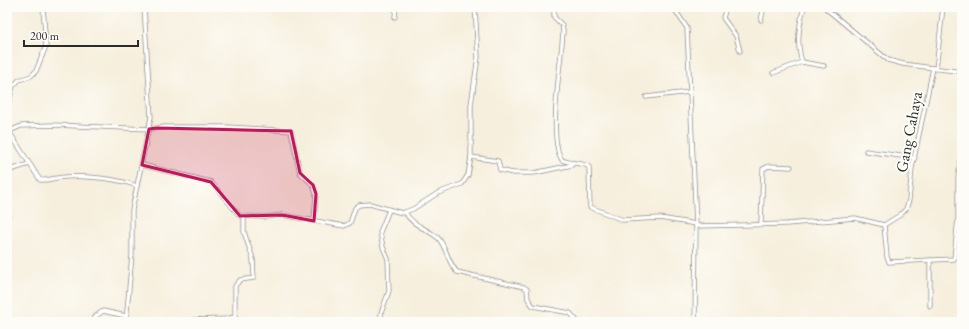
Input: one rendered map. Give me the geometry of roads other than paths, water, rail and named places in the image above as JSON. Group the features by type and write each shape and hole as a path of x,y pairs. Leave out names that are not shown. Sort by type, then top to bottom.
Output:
{"street":[{"path":"7,108 13,86 19,80 31,76 36,71 46,46 43,7"},
{"path":"126,322 132,255 132,210 149,129 151,107 144,7"},
{"path":"395,17 396,7"},
{"path":"142,165 211,182 237,214 244,217 282,214 314,221 346,225 350,223 356,208 362,204 374,204 399,213 405,212 438,193 462,184 468,175 471,158 471,105 478,57 475,7"},
{"path":"554,7 554,17 562,25 563,31 557,87 558,147 562,160 575,164"},
{"path":"673,7 674,11 686,26 696,225 695,322"},
{"path":"726,7 723,18 736,36 740,51"},
{"path":"761,20 764,7"},
{"path":"802,62 798,29 804,7"},
{"path":"824,7 888,60 903,64 962,72"},
{"name":"Gang Cahaya","path":"884,224 900,215 906,209 909,200 915,158 934,68 944,7"},
{"path":"773,73 802,62 824,66"},
{"path":"646,97 690,92"},
{"path":"137,186 125,182 74,177 43,180 37,177 8,129 21,126 53,124 149,129 165,127 227,127 291,131 300,173 313,185 316,194 314,221"},
{"path":"471,158 493,159 498,161 500,170 522,174 544,172 575,164 585,164 589,167 589,205 591,208 623,220 660,218 696,225 808,223 855,218 884,224 888,262 952,260 956,256 958,218 957,189 962,149"},
{"path":"866,151 915,158"},
{"path":"7,171 29,164"},
{"path":"761,224 764,169 770,166 791,167"},
{"path":"381,322 381,312 390,292 388,259 383,248 380,232 389,210"},
{"path":"405,212 410,220 432,233 440,241 452,266 457,272 490,278 524,287 527,289 528,299 532,306 570,313 578,322"},
{"path":"190,322 192,320 225,319 235,317 235,286 240,280 254,278 253,259 244,232 244,217"},
{"path":"930,260 930,306"},
{"path":"92,322 96,316 103,311 126,316"}]}
